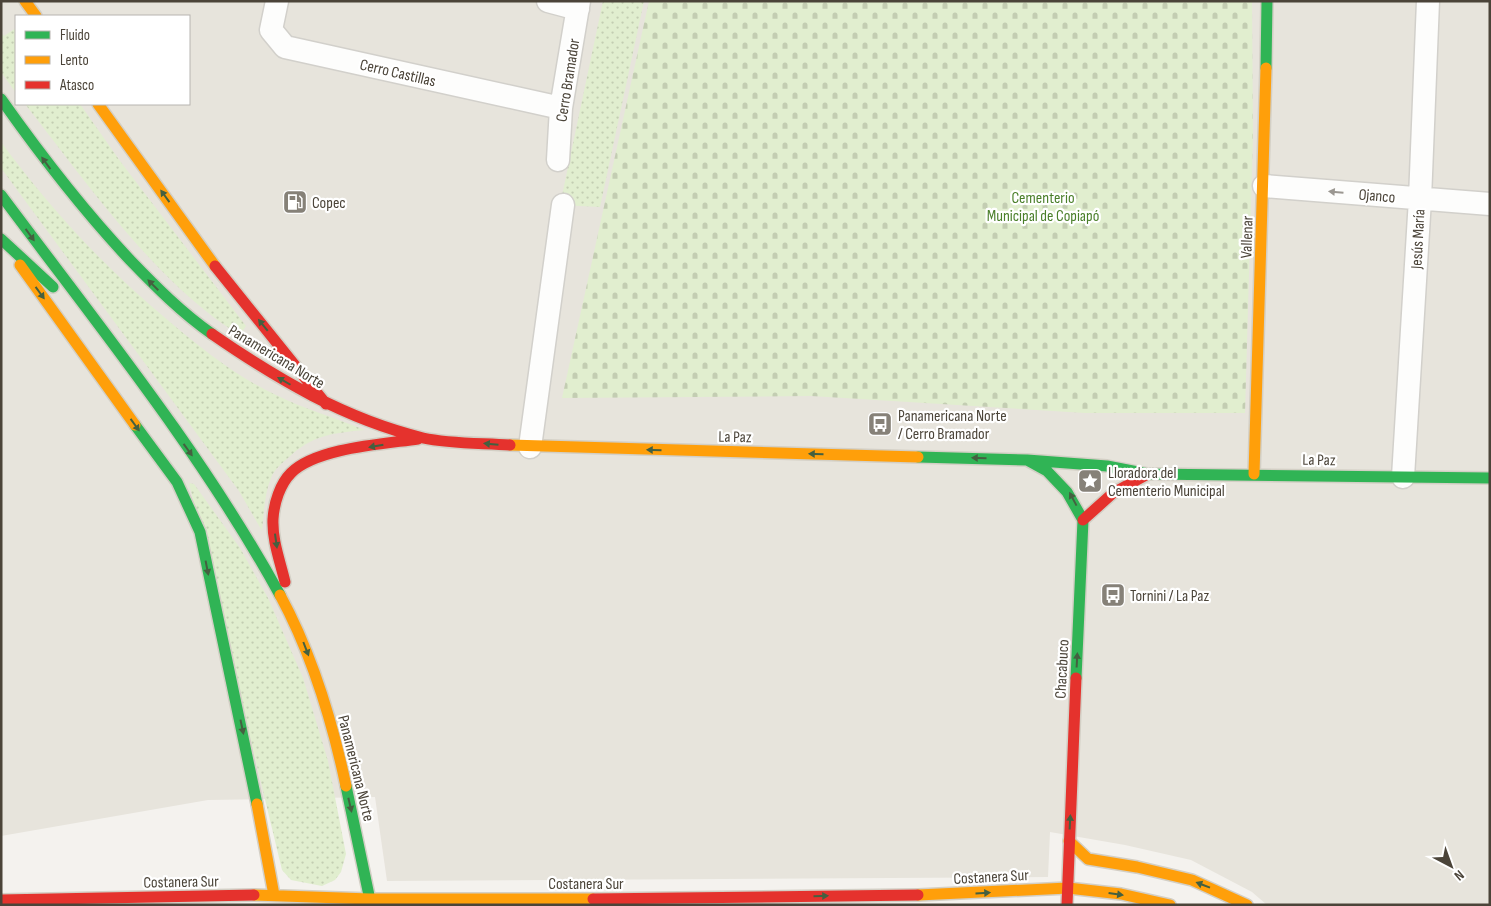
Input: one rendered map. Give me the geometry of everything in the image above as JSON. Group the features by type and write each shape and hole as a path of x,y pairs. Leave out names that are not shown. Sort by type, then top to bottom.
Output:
{"main road":[{"path":"25,1 35,15"},
{"name":"Vallenar","path":"1254,474 1264,186 1267,1"},
{"name":"Panamericana Norte","path":"1,99 48,166 88,216 166,298 233,350 326,404"},
{"name":"Panamericana Norte","path":"99,105 215,266 326,404"},
{"name":"Panamericana Norte","path":"1,195 109,339 222,496 252,544 296,624 316,673 340,757 370,902"},
{"path":"1,239 109,339"},
{"path":"1,239 177,482 200,532 244,736 274,895"},
{"name":"La Paz","path":"326,404 424,438 530,447 1027,460 1107,466 1148,474 1490,478"},
{"path":"296,624 275,543 273,517 279,492 292,472 314,459 329,455 424,438"},
{"name":"Chacabuco","path":"1027,460 1045,468 1059,480 1071,494 1083,520 1067,905"},
{"name":"La Paz","path":"1083,520 1101,500 1114,491 1148,474"},
{"path":"1069,841 1088,859 1137,866 1192,880 1234,897 1247,905"},
{"name":"Costanera Sur","path":"1,900 274,895 370,902 940,894 1068,888 1121,894 1170,905"}],"street":[{"name":"Cerro Castillas","path":"277,1 271,30 285,47 561,108"},
{"path":"548,1 579,5"},
{"name":"Jesús María","path":"1403,478 1420,198 1428,1"},
{"name":"Cerro Bramador","path":"558,160 561,108 579,5"},
{"name":"Ojanco","path":"1264,186 1490,204"},
{"path":"530,447 563,205"}],"shaded area":[{"path":"1,1 1490,1 1490,905 1267,905 1252,892 1191,860 1125,845 1050,832 1048,877 387,881 375,797 208,800 1,836"}],"green space":[{"path":"603,1 644,1 600,207 560,205"},
{"name":"Cementerio Municipal de Copiapó","path":"649,1 1252,1 1253,135 1245,413 1085,413 811,396 562,398"},
{"path":"15,29 15,92 1,72 1,33 4,36"},
{"path":"26,105 81,105 120,161 246,326 240,335 210,314 180,289 151,260 97,197"},
{"path":"1,142 59,215 101,259 146,301 220,362 247,380 287,400 365,430 323,436 297,450 280,465 272,475 267,491 262,531 239,491 1,168"},
{"path":"189,483 194,484 240,548 268,598 303,678 328,761 346,854 341,872 335,880 322,886 291,880 282,870"}],"traffic: fast":[{"path":"1266,68 1267,1"},
{"path":"1,99 62,182 112,241 170,299 212,334"},
{"path":"1,195 148,390 183,440 250,542 280,595"},
{"path":"1,239 53,287"},
{"path":"135,425 177,482 200,532 257,804"},
{"path":"918,457 1027,460 1047,471 1067,492 1083,520 1076,678"},
{"path":"1027,460 1107,466 1148,474 1490,478"},
{"path":"346,786 371,905"}],"traffic: slow":[{"path":"25,1 35,15"},
{"path":"1254,474 1266,68"},
{"path":"99,105 215,266"},
{"path":"20,265 135,425"},
{"path":"510,445 918,457"},
{"path":"280,595 302,640 320,688 346,786"},
{"path":"257,804 274,895"},
{"path":"1069,841 1088,859 1137,867 1192,880 1247,905"},
{"path":"918,895 1068,888 1121,894 1170,905"},
{"path":"254,895 370,899 593,899"}],"traffic: jam":[{"path":"215,266 326,404"},
{"path":"212,334 287,382 339,409 366,420 394,430 433,440 510,445"},
{"path":"285,582 275,543 273,519 278,494 291,473 316,458 351,448 418,439"},
{"path":"1083,520 1113,493 1148,474"},
{"path":"1067,905 1076,678"},
{"path":"1,900 254,895"},
{"path":"593,899 918,895"}],"place":[{"name":"Copec","path":"295,202"},
{"name":"Panamericana Norte / Cerro Bramador","path":"880,424"},
{"name":"Lloradora del Cementerio Municipal","path":"1090,481"},
{"name":"Tornini / La Paz","path":"1113,595"}]}
